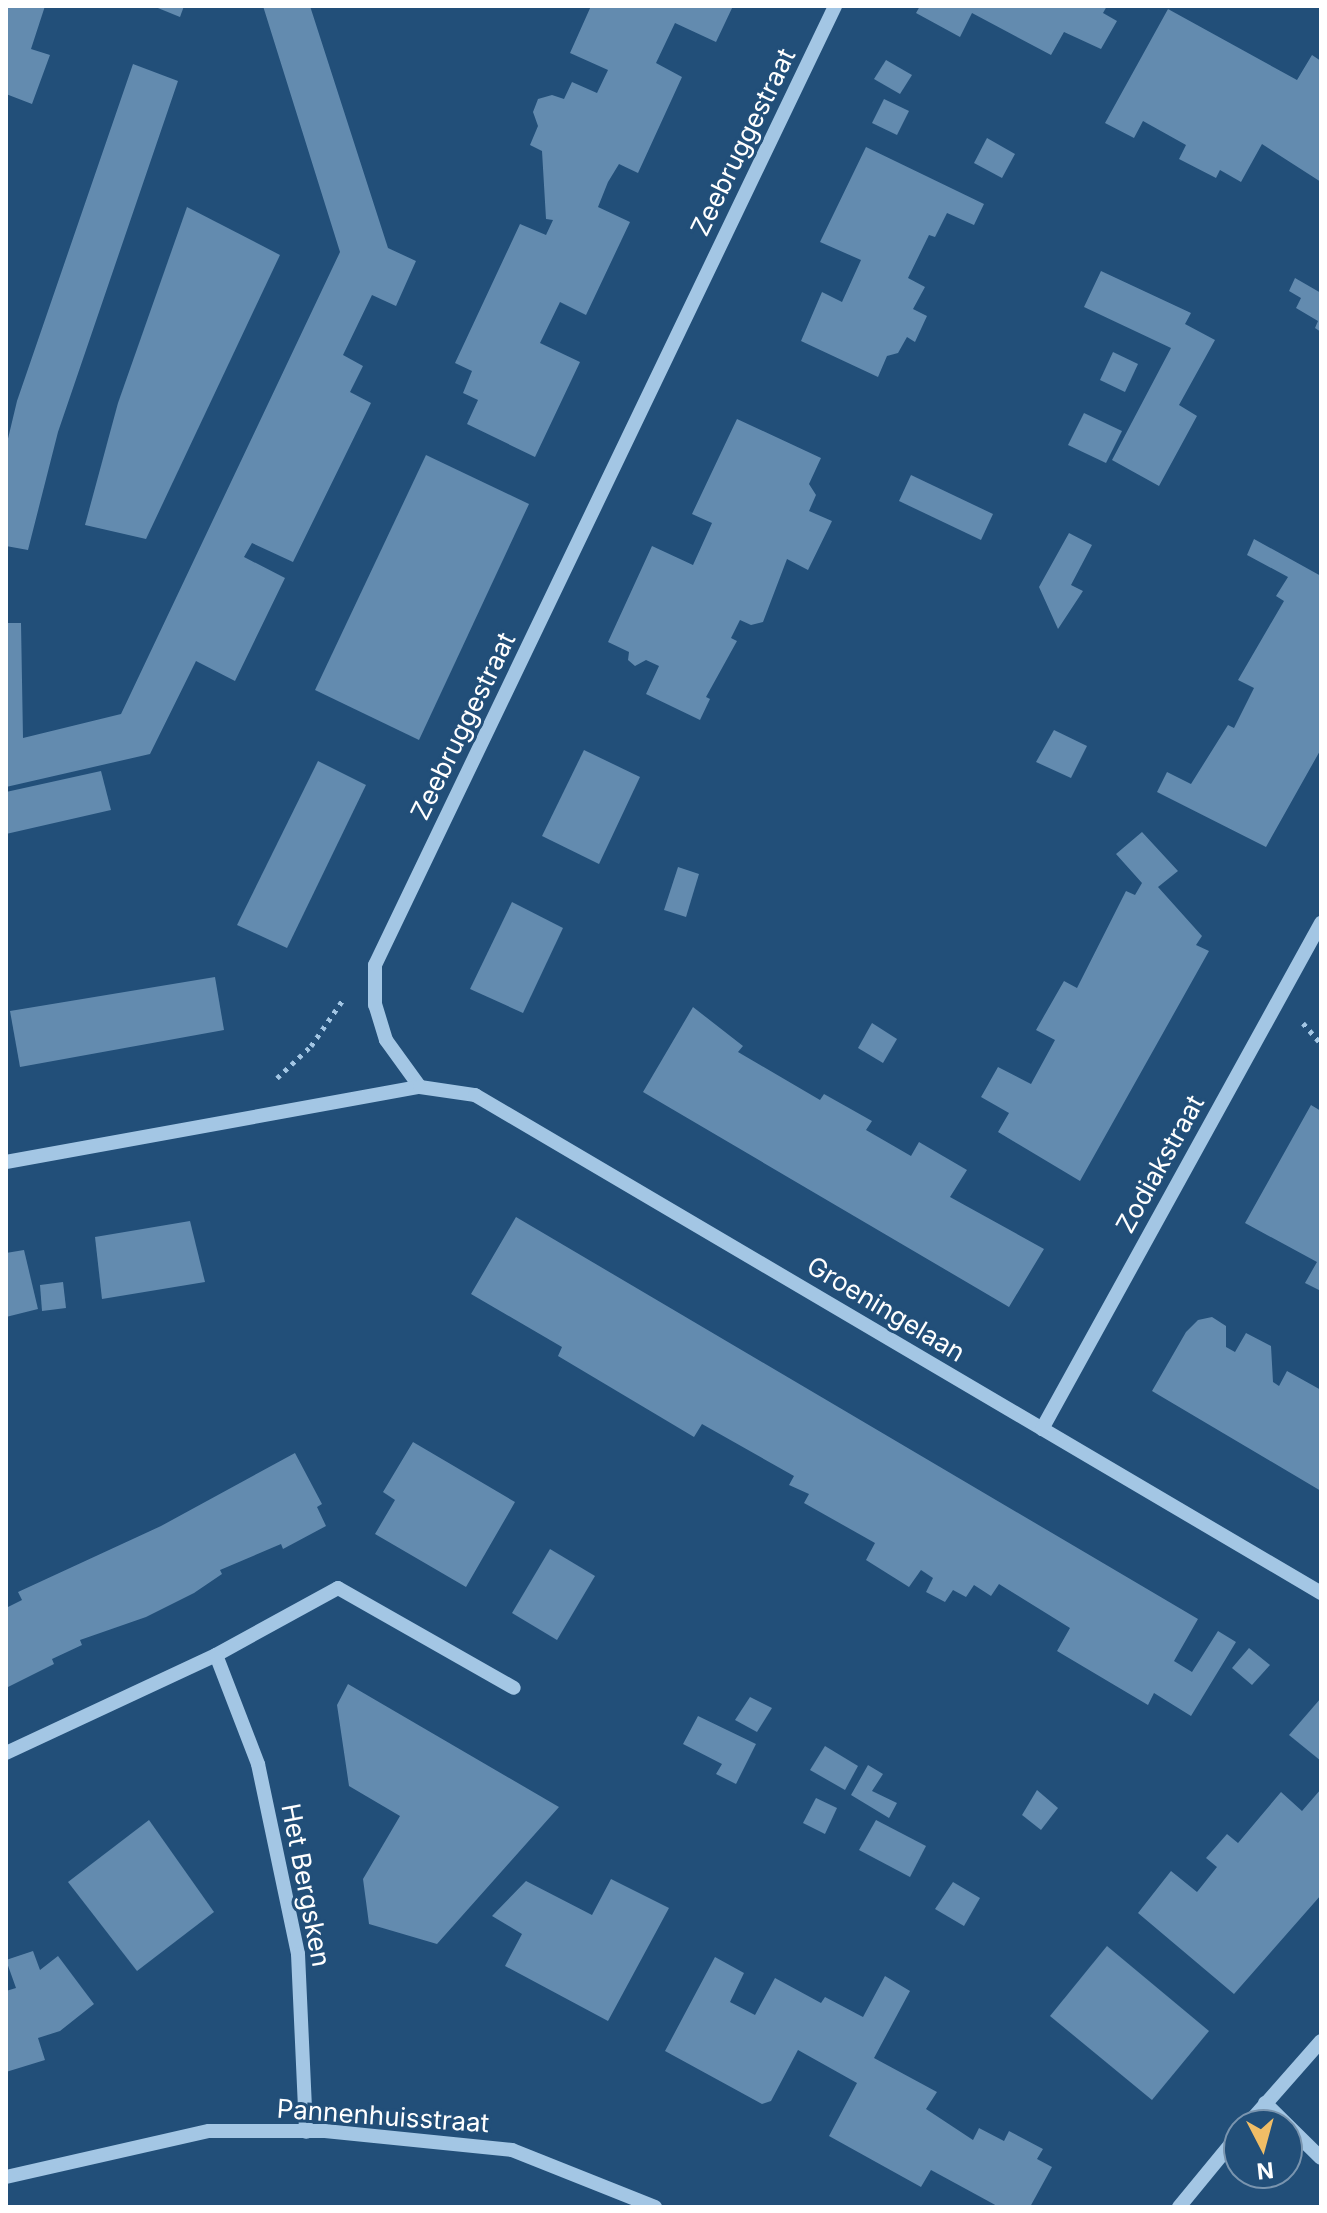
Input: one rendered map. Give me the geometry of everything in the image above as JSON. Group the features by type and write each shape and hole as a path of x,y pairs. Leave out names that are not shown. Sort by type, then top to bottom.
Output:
{"street":[{"name":"Zeebruggestraat","path":"420,1087 386,1040 375,1005 375,965 835,6"},
{"name":"Zodiakstraat","path":"1042,1429 1321,923"},
{"name":"Groeningelaan","path":"420,1087 475,1095 1321,1593"},
{"path":"6,1162 420,1087"},
{"path":"6,1753 216,1655 338,1588 514,1688"},
{"name":"Het Bergsken","path":"216,1655 258,1764 298,1954 306,2132"},
{"path":"1260,2109 1321,2041"},
{"path":"1265,2103 1321,2158"},
{"name":"Pannenhuisstraat","path":"6,2177 209,2131 306,2132 512,2150 655,2207"},
{"path":"1179,2207 1223,2153"}],"path":[{"path":"274,1080 311,1046 352,986 375,965"}],"building":[{"path":"6,6 45,6 31,49 50,55 32,104 6,94"},
{"path":"153,6 184,6 180,17"},
{"path":"263,6 310,6 388,248 416,261 396,306 372,295 343,355 363,366 350,392 371,403 293,562 252,543 244,557 285,578 235,681 196,661 150,754 6,787 6,623 21,623 23,738 121,714 340,252"},
{"path":"591,6 733,6 716,42 675,23 656,63 682,77 638,173 619,164 608,182 598,207 630,222 586,315 560,302 540,343 580,362 535,457 467,424 478,400 463,393 472,371 455,363 520,224 546,235 553,220 546,219 542,151 530,145 538,126 533,112 538,99 552,95 564,99 572,82 597,93 608,70 570,53"},
{"path":"920,6 1107,6 1103,13 1117,21 1101,49 1064,32 1051,55 972,13 960,37 916,13"},
{"path":"1168,9 1297,80 1312,55 1321,61 1321,182 1262,144 1241,182 1220,170 1216,178 1179,159 1186,145 1143,121 1134,138 1105,123"},
{"path":"886,60 912,75 900,94 874,79"},
{"path":"133,64 178,81 58,432 28,550 6,546 6,447 17,401"},
{"path":"884,99 909,111 897,135 872,123"},
{"path":"987,138 1015,154 1002,178 974,163"},
{"path":"866,147 984,204 974,225 947,213 935,237 929,235 908,278 925,287 913,309 927,316 915,342 907,337 898,353 887,356 878,377 801,341 822,292 842,302 861,260 820,242"},
{"path":"187,207 280,255 146,539 85,525 118,403"},
{"path":"1101,271 1191,313 1185,324 1215,340 1179,405 1197,416 1159,486 1112,460 1171,348 1084,307"},
{"path":"1295,278 1321,293 1321,332 1315,328 1318,321 1296,308 1301,298 1289,291"},
{"path":"1113,352 1138,364 1125,392 1100,380"},
{"path":"1084,413 1122,431 1106,463 1068,445"},
{"path":"737,419 821,458 809,484 816,495 809,511 832,521 808,570 787,559 763,622 751,625 740,620 731,638 737,641 706,697 710,699 700,720 646,694 659,666 646,660 635,666 628,660 629,652 608,642 652,546 693,565 712,523 692,514"},
{"path":"426,455 529,504 419,740 315,690"},
{"path":"911,475 993,514 981,540 899,501"},
{"path":"1069,533 1092,545 1071,585 1083,591 1058,629 1039,587"},
{"path":"1254,539 1321,576 1321,749 1266,847 1157,792 1167,772 1191,784 1228,725 1234,728 1254,688 1238,680 1284,601 1276,596 1288,577 1247,555"},
{"path":"1054,730 1087,746 1071,778 1036,762"},
{"path":"584,750 640,777 599,864 542,836"},
{"path":"318,761 366,785 287,948 237,925"},
{"path":"101,771 111,810 6,834 6,792"},
{"path":"1142,832 1178,871 1158,887 1202,936 1196,945 1209,951 1080,1181 998,1132 1009,1113 981,1097 998,1067 1031,1084 1055,1040 1036,1030 1064,981 1077,988 1126,891 1135,895 1142,883 1116,854"},
{"path":"678,867 699,874 686,917 664,910"},
{"path":"512,902 563,928 523,1013 470,989"},
{"path":"215,977 224,1030 20,1067 10,1011"},
{"path":"693,1007 743,1046 738,1052 820,1100 824,1094 872,1121 866,1130 911,1156 919,1142 967,1170 950,1197 1044,1249 1009,1307 643,1092"},
{"path":"872,1023 897,1039 883,1063 858,1048"},
{"path":"1311,1105 1321,1111 1321,1291 1305,1283 1317,1262 1245,1223"},
{"path":"516,1217 1198,1619 1174,1661 1192,1672 1218,1631 1236,1642 1191,1716 1154,1693 1148,1705 1057,1651 1070,1628 999,1584 991,1596 974,1585 966,1597 953,1590 945,1602 926,1592 933,1578 921,1570 909,1587 866,1560 875,1543 804,1503 809,1494 789,1485 794,1476 702,1424 694,1437 558,1356 562,1347 471,1294"},
{"path":"190,1221 205,1282 102,1299 95,1237"},
{"path":"24,1250 38,1309 6,1317 6,1253"},
{"path":"63,1282 66,1308 42,1311 40,1285"},
{"path":"1212,1317 1226,1326 1226,1347 1235,1352 1246,1333 1271,1346 1273,1382 1279,1386 1287,1371 1321,1390 1321,1491 1152,1391 1186,1332 1198,1320"},
{"path":"413,1442 515,1502 466,1587 375,1534 395,1500 383,1492"},
{"path":"295,1453 322,1504 317,1507 326,1526 283,1549 281,1544 220,1570 222,1574 194,1593 146,1617 80,1640 82,1645 52,1659 54,1664 6,1688 6,1608 22,1600 18,1592 161,1526"},
{"path":"550,1549 595,1576 557,1640 512,1613"},
{"path":"1249,1648 1270,1665 1252,1685 1232,1668"},
{"path":"348,1684 559,1807 437,1944 369,1924 363,1879 400,1816 349,1786 337,1705"},
{"path":"750,1697 772,1708 757,1732 735,1720"},
{"path":"1321,1698 1321,1761 1289,1735"},
{"path":"698,1716 756,1744 736,1784 716,1774 722,1764 683,1744"},
{"path":"825,1746 858,1766 845,1790 810,1770"},
{"path":"868,1765 883,1774 872,1791 897,1803 889,1818 851,1795"},
{"path":"1321,1789 1321,1895 1234,1994 1138,1913 1171,1871 1197,1892 1217,1867 1206,1858 1227,1834 1238,1843 1281,1792 1302,1811"},
{"path":"1037,1790 1058,1808 1041,1830 1022,1815"},
{"path":"816,1798 837,1808 825,1834 803,1823"},
{"path":"149,1820 214,1912 137,1971 68,1882"},
{"path":"876,1820 926,1846 910,1877 859,1850"},
{"path":"611,1879 669,1908 608,2021 505,1966 522,1934 492,1916 526,1881 592,1915"},
{"path":"953,1882 980,1898 964,1926 935,1909"},
{"path":"1107,1946 1209,2031 1152,2100 1050,2016"},
{"path":"33,1951 40,1970 58,1956 94,2004 60,2031 38,2038 45,2060 6,2072 6,1991 16,1988 6,1960"},
{"path":"715,1957 744,1973 730,2002 755,2015 775,1978 821,2003 825,1997 863,2017 885,1976 910,1991 874,2058 937,2092 926,2109 973,2140 979,2128 1004,2141 1009,2131 1043,2149 1037,2159 1052,2167 1030,2207 999,2207 931,2170 921,2187 829,2136 857,2083 798,2050 771,2101 762,2104 665,2051"}]}
